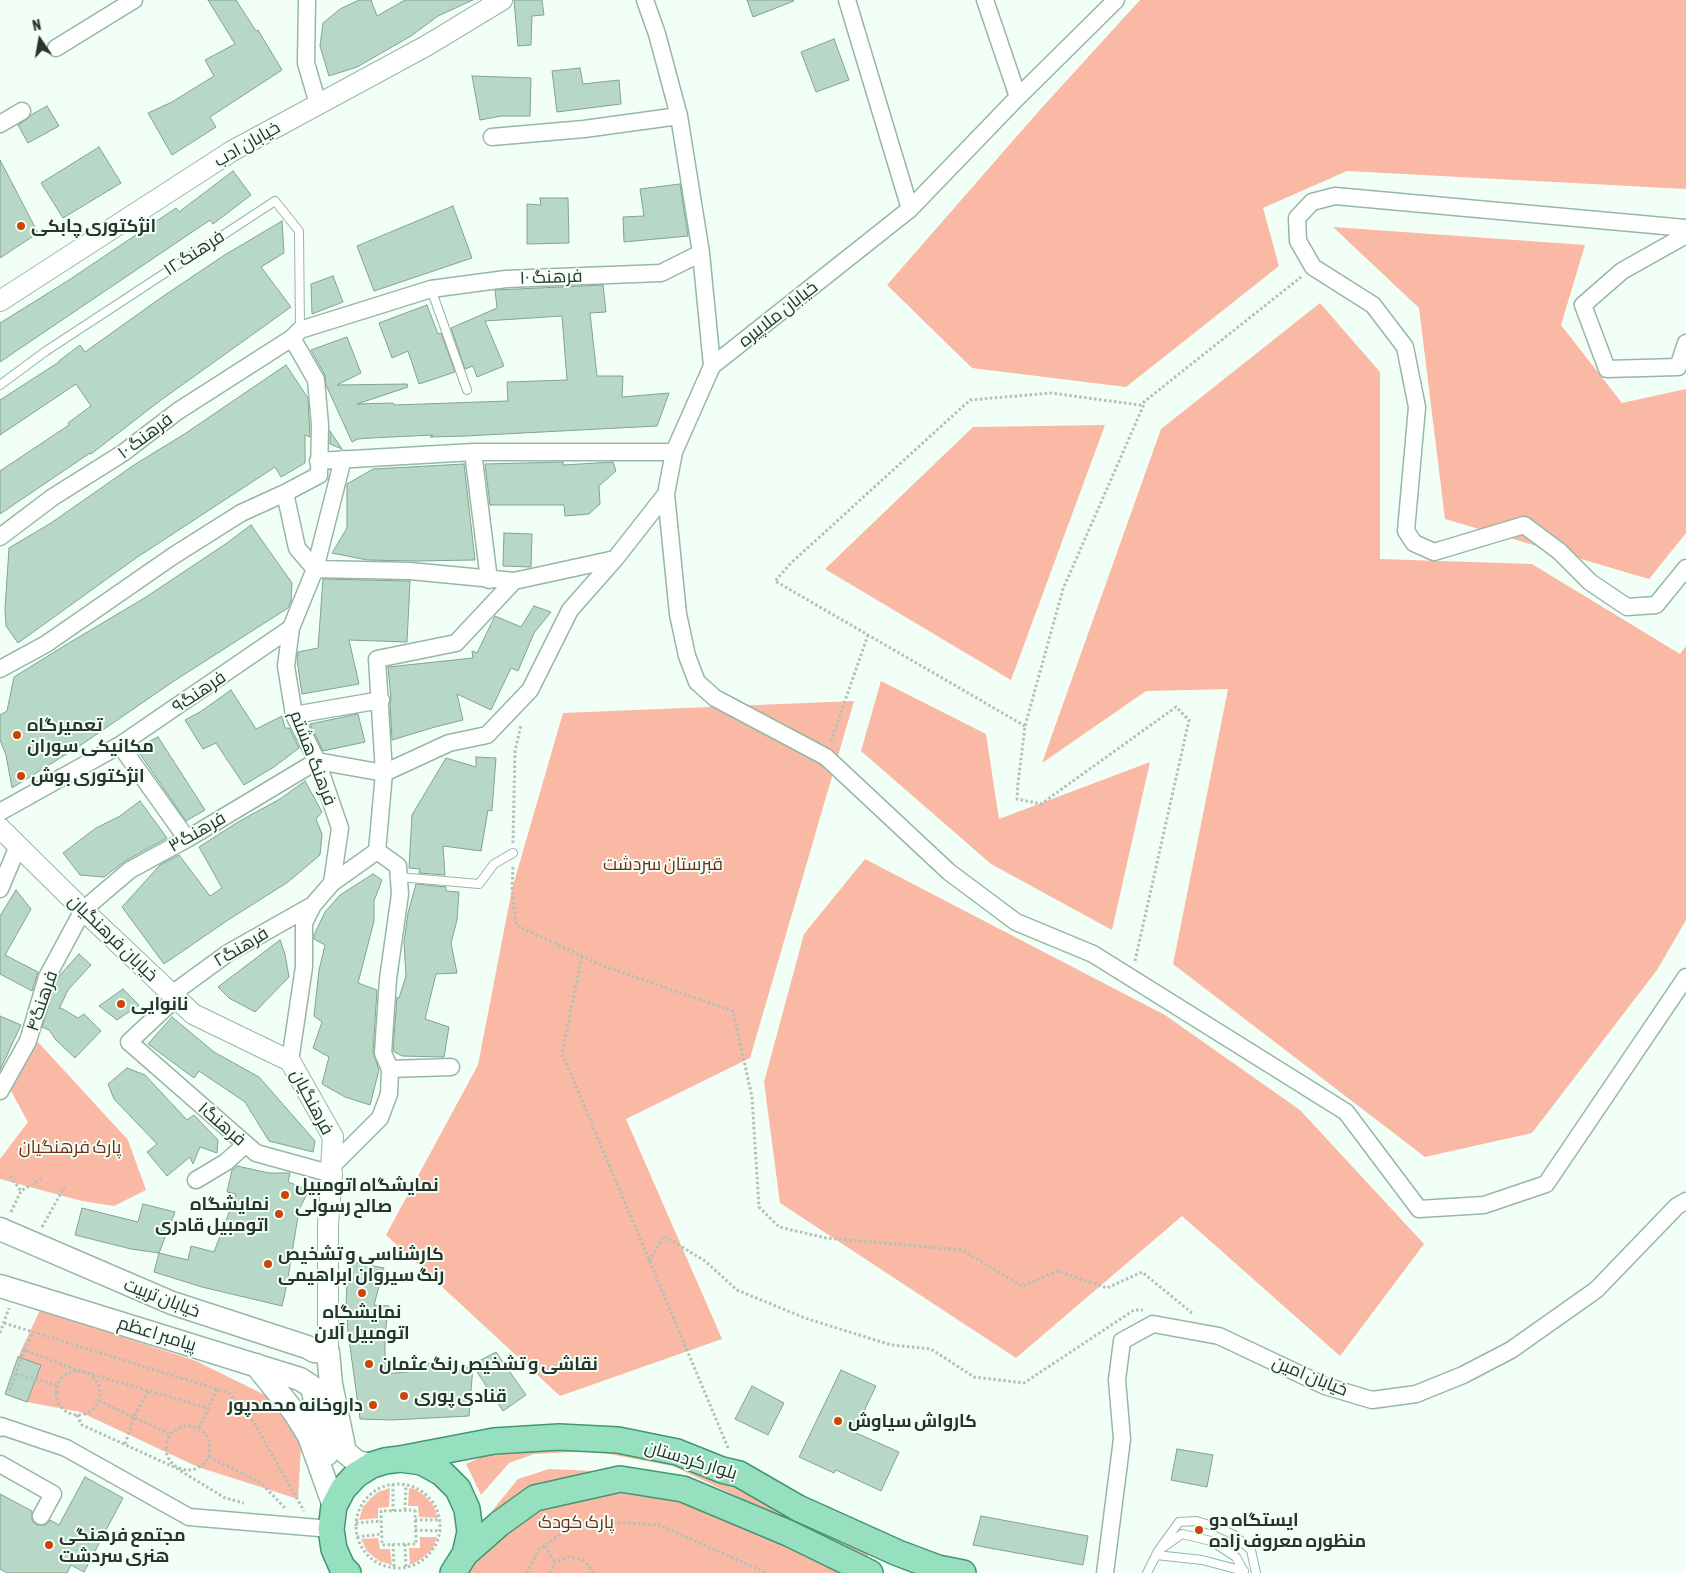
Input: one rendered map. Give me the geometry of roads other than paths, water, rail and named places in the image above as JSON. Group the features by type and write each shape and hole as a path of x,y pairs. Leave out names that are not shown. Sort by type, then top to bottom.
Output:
{"main road":[{"name":"خیابان تربیت","path":"0,1229 172,1304 321,1351"},
{"name":"پیامبر اعظم","path":"8,1288 314,1383"},
{"path":"321,1351 316,1370 307,1376 314,1383 346,1452 357,1462 372,1465"},
{"path":"321,1351 314,1383 327,1451 326,1521"},
{"path":"256,1365 294,1412 309,1436 326,1521 334,1549 342,1567 348,1573"},
{"name":"بلوار کردستان","path":"372,1465 494,1441 559,1437 618,1440 677,1452 722,1470 738,1474 798,1508 884,1547 918,1568 963,1573"},
{"path":"400,1459 422,1462 442,1473 458,1489 467,1509 470,1532 459,1564"},
{"path":"326,1521 343,1489 356,1475 372,1465"},
{"name":"بلوار کردستان","path":"459,1564 499,1524 535,1498 620,1479 683,1489 788,1533 869,1572"},
{"path":"869,1572 890,1566 884,1547"}],"street":[{"path":"56,48 134,0"},
{"path":"307,0 306,63 318,104"},
{"name":"خیابان ادب","path":"0,301 232,150 426,46 502,0"},
{"path":"645,0 657,34 679,116 701,253 712,366"},
{"path":"847,0 910,209"},
{"path":"985,0 1018,97"},
{"name":"خیابان ملاپیره","path":"384,773 449,743 487,735 530,690 570,610 615,559 666,494 674,452 712,366 910,209 1018,97 1116,0"},
{"path":"0,124 22,111"},
{"path":"492,136 584,129 679,116"},
{"path":"1686,228 1335,196 1312,202 1297,218 1298,241 1313,267 1373,305 1404,347 1417,407 1406,531 1414,542 1434,552 1524,525 1559,551 1590,582 1627,607 1656,606 1686,568"},
{"path":"1686,235 1622,271 1583,305 1607,369 1678,367 1686,343"},
{"name":"فرهنگ ۱۰","path":"0,537 53,497 123,453 178,411 296,334 431,289 506,279 661,273 701,253"},
{"path":"0,669 46,644 173,556 241,513 319,475 320,425 316,380 296,334"},
{"path":"318,462 473,452 674,452"},
{"path":"473,452 489,580"},
{"name":"فرهنگ هشتم","path":"332,883 340,828 317,761 294,715 286,666 291,628 315,569 343,459"},
{"path":"285,493 297,548 315,569 410,571 514,582 615,559"},
{"path":"666,494 678,614 687,656 697,682 715,698 826,757 949,872 1016,922 1093,954 1346,1112 1419,1209 1484,1205 1546,1184 1686,977"},
{"path":"290,1061 304,967 304,923 314,905 332,883 377,851 384,773 377,659 456,643 514,582"},
{"name":"فرهنگ۹","path":"0,812 120,745 291,628"},
{"path":"294,715 380,700"},
{"path":"120,745 187,839"},
{"path":"317,761 384,773"},
{"name":"فرهنگ۳","path":"83,910 130,870 187,839 317,761"},
{"name":"خیابان فرهنگیان","path":"0,828 193,1014 290,1061"},
{"path":"0,889 18,846"},
{"path":"331,1171 380,1118 389,1094 390,1069 383,1053 388,979 400,894 398,866 377,851"},
{"name":"فرهنگ۲","path":"129,1042 174,996 228,953 314,905"},
{"name":"فرهنگ۴","path":"0,1091 28,1041 47,977 83,910"},
{"name":"فرهنگ۱","path":"129,1042 256,1153 331,1171"},
{"name":"فرهنگیان","path":"290,1061 332,1137 321,1351"},
{"path":"390,1069 450,1067"},
{"path":"196,1180 226,1162 246,1144"},
{"name":"خیابان امین","path":"1105,1573 1122,1439 1117,1380 1122,1341 1153,1324 1218,1336 1324,1386 1372,1400 1416,1394 1463,1375 1512,1350 1596,1290 1682,1204"},
{"path":"0,1428 1,1426 66,1448 190,1517 326,1521"},
{"path":"0,1464 53,1494 41,1516"}],"lane":[{"name":"فرهنگ ۱۲","path":"0,385 46,351 275,201 299,231 296,334"},
{"path":"431,289 467,390"},
{"path":"399,877 479,884 494,864 513,853"},
{"path":"1147,1573 1157,1553 1179,1522 1196,1521 1217,1527 1234,1535 1251,1550 1256,1573"},
{"path":"1157,1553 1182,1534 1211,1540 1236,1557 1244,1571"},
{"path":"1157,1553 1202,1560 1244,1571"}],"place":[{"name":"انژکتوری چابکی","path":"21,226"},
{"name":"تعمیرگاه مکانیکی سوران","path":"17,735"},
{"name":"انژکتوری بوش","path":"21,776"},
{"name":"نانوایی","path":"121,1004"},
{"name":"نمایشگاه اتومبیل صالح رسولی","path":"285,1195"},
{"name":"نمایشگاه اتومبیل قادری","path":"279,1214"},
{"name":"کارشناسی و تشخیص رنگ سیروان ابراهیمی","path":"268,1264"},
{"name":"نمایشگاه اتومبیل آلان","path":"362,1293"},
{"name":"نقاشی و تشخیص رنگ عثمان","path":"369,1364"},
{"name":"قنادی پوری","path":"404,1396"},
{"name":"داروخانه محمدپور","path":"373,1405"},
{"name":"کارواش سیاوش","path":"838,1421"},
{"name":"ایستگاه دو منظوره معروف زاده","path":"1199,1530"},
{"name":"مجتمع فرهنگی هنری سردشت","path":"49,1545"}],"park label":[{"name":"قبرستان سردشت","path":"663,864"},
{"name":"پارک فرهنگیان","path":"70,1147"},
{"name":"پارک کودک","path":"576,1522"}]}
